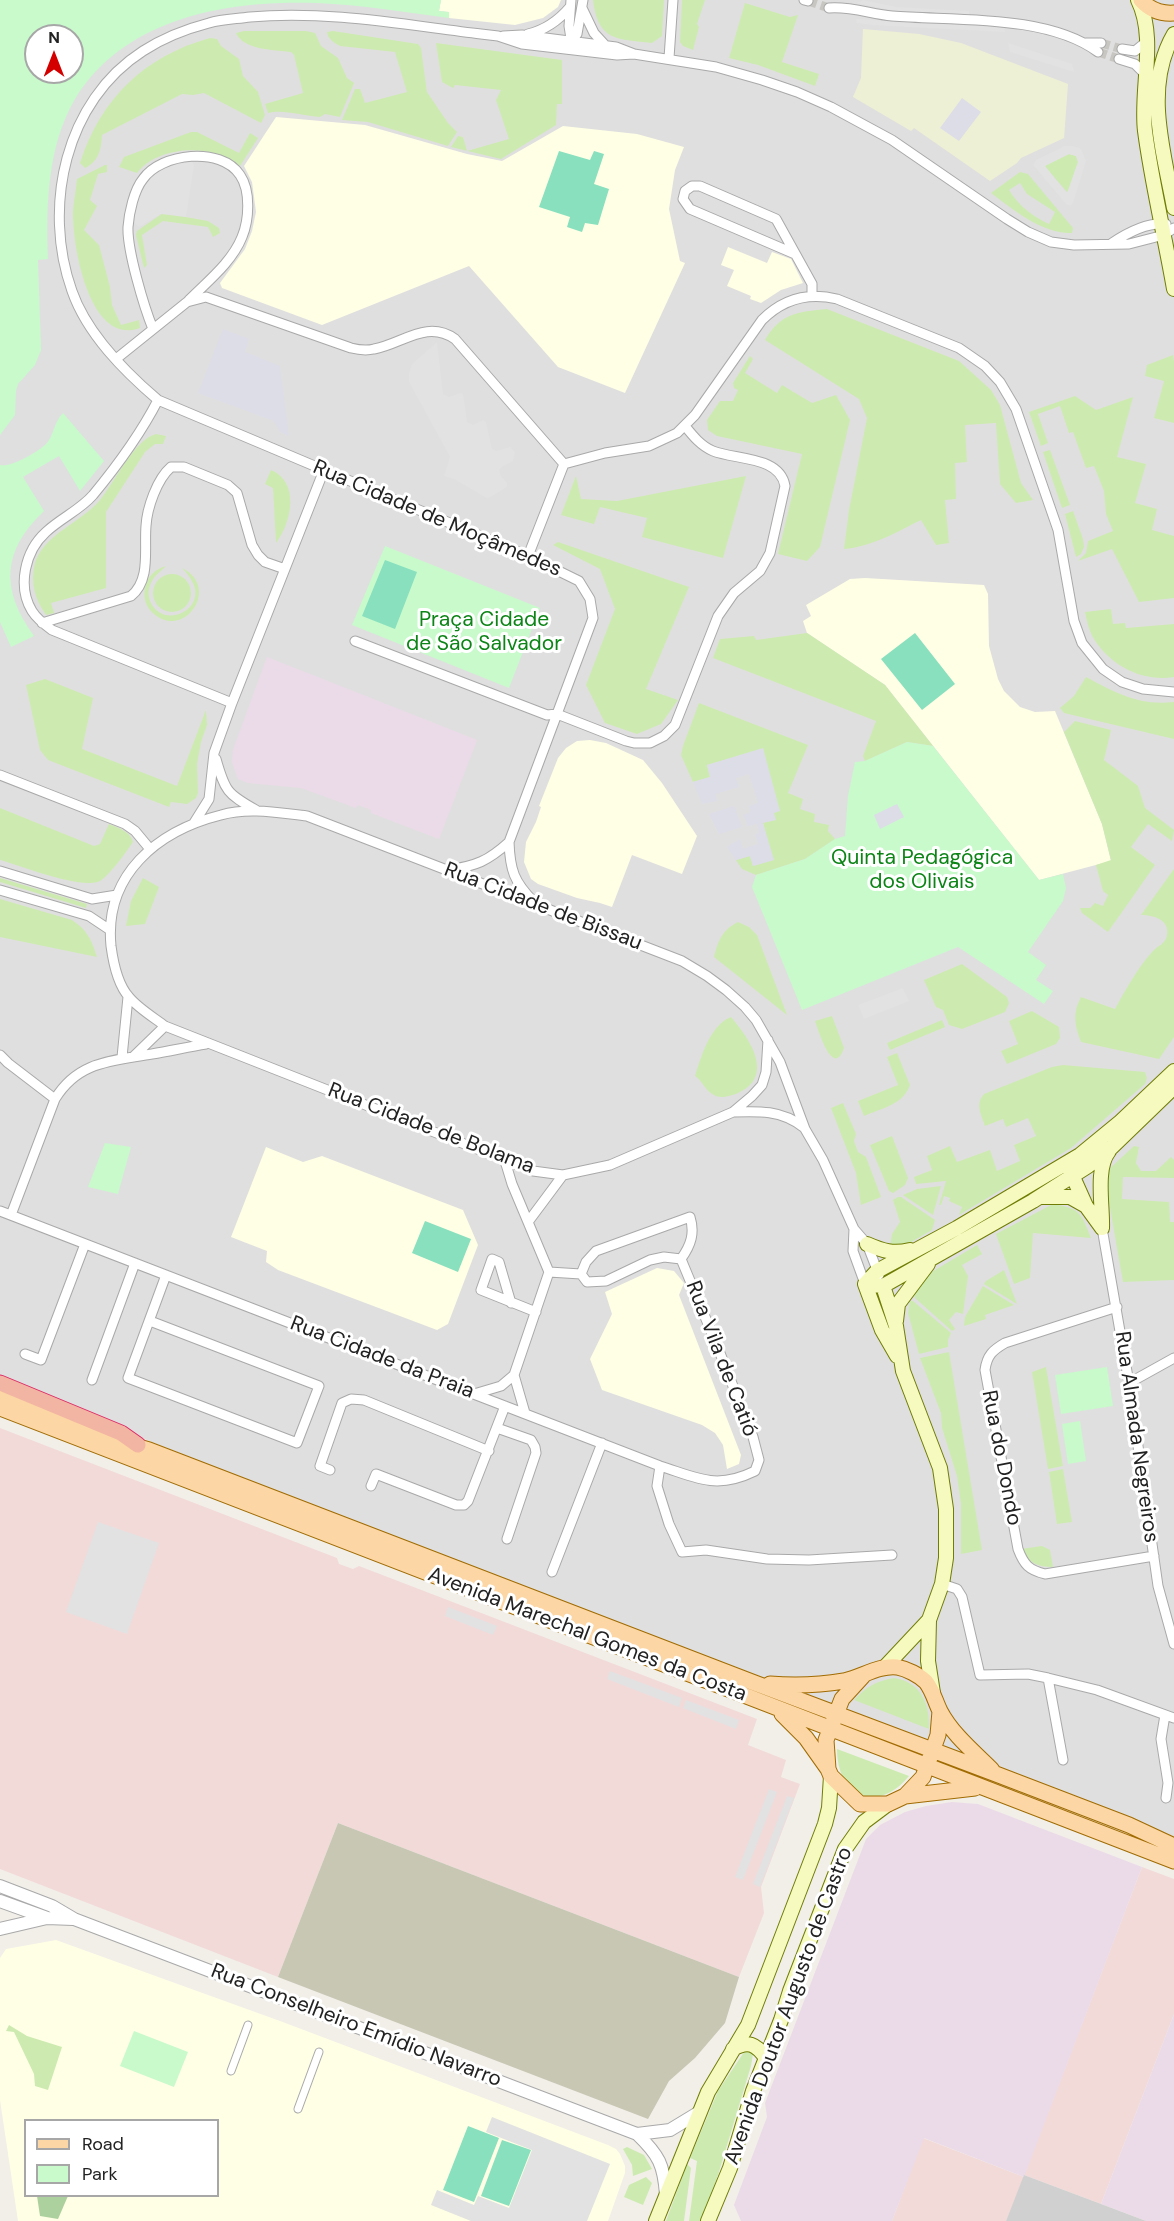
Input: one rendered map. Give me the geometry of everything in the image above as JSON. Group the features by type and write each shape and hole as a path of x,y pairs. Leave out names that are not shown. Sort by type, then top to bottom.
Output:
{"highway":[{"path":"0,1383 121,1433 138,1445"}],"main road":[{"path":"1140,0 1153,10 1161,13 1174,13"},
{"path":"1140,0 1144,15 1146,42 1145,131 1169,228 1174,289"},
{"path":"1174,34 1164,58 1158,100 1158,125 1174,208"},
{"path":"865,1284 883,1286 1033,1201 1073,1171 1174,1071"},
{"path":"865,1284 877,1271 1073,1171 1112,1147 1174,1087"},
{"path":"1102,1228 1102,1164 1112,1147"},
{"path":"1073,1171 1094,1186 1103,1205"},
{"path":"1073,1171 1086,1206 1102,1228"},
{"path":"1033,1201 1043,1197 1062,1196 1077,1200 1086,1206"},
{"path":"867,1244 893,1253 921,1248"},
{"path":"896,1326 898,1304 934,1257"},
{"name":"Rua Cidade de Bissau","path":"865,1284 882,1330 900,1361 942,1478 947,1523 946,1558 942,1584 929,1620 928,1661 933,1692"},
{"name":"Rua Cidade de Bissau","path":"883,1286 896,1326 900,1361"},
{"name":"Avenida Marechal Gomes da Costa","path":"0,1395 118,1441 138,1445 1129,1825 1174,1846"},
{"name":"Avenida Marechal Gomes da Costa","path":"3,1410 1174,1861"},
{"name":"Rua Cidade de Bissau","path":"884,1668 929,1620"},
{"path":"752,1682 809,1685 845,1680 884,1668 898,1667 924,1680 933,1692 940,1711 956,1733 996,1774"},
{"path":"830,1772 826,1740 842,1699 862,1676"},
{"path":"778,1709 806,1738 830,1772 860,1803 888,1804 905,1796 981,1787"},
{"path":"905,1796 923,1777 938,1736 940,1711"},
{"name":"Avenida Doutor Augusto de Castro","path":"656,2221 698,2113 713,2081 748,2025 825,1824 829,1808 830,1772"},
{"name":"Avenida Doutor Augusto de Castro","path":"710,2220 766,2058 845,1849 864,1822 888,1804"},
{"path":"732,2049 746,2043 754,2044 766,2058"}],"street":[{"path":"669,58 673,0"},
{"path":"498,36 536,32 562,17 571,3"},
{"path":"571,3 569,33 572,45"},
{"path":"572,45 577,34 582,4"},
{"path":"582,4 594,33 605,45"},
{"path":"831,4 877,15 1013,23 1100,47"},
{"name":"Rua Cidade de Moçâmedes","path":"498,36 323,16 272,15 211,22 175,33 141,52 112,77 95,98 81,122 69,149 60,194 60,239 72,292 88,322 116,359 138,383 158,400 528,556 579,581 590,599 593,618 509,842 510,865 519,886 537,904"},
{"path":"522,35 616,55 634,54 669,58 716,67 762,80 831,106 892,140 1028,232 1051,242 1074,245 1112,243 1126,234 1169,228"},
{"path":"498,36 522,44 605,45 634,54"},
{"path":"1145,74 1120,54 1135,51 1146,42"},
{"path":"116,359 188,302 235,250 242,237 246,222 245,188 240,175 230,165 216,159 180,157 168,160 148,172 141,180 137,190 128,226 130,245 153,329"},
{"path":"795,254 690,209 683,199 685,191 692,186 700,186 776,219 812,284 812,296"},
{"path":"564,464 605,453 649,446 668,438 685,426 762,320 777,307 786,302 812,296 837,300 954,346 977,359 993,373 1006,390 1016,409 1058,530 1074,621 1082,643 1093,659 1112,676 1132,686 1174,692"},
{"path":"188,302 206,297 217,299 360,350 377,349 425,331 444,332 455,339 564,464"},
{"path":"158,400 149,418 92,496 44,533 35,544 28,558 24,584 26,598 33,612 52,630 232,703"},
{"path":"355,640 547,715 557,714 634,743 650,743 664,736 679,717 723,607 734,593 760,571 770,553 785,486 777,470 767,464 711,450 685,426"},
{"path":"528,556 564,464"},
{"path":"42,623 131,596 137,592 146,559 146,524 157,484 171,467 184,467 228,485 237,493 252,545 258,555 264,562 285,569"},
{"path":"194,823 209,800 214,753 324,470"},
{"path":"1155,690 1174,686"},
{"path":"214,753 223,784 232,797 256,810"},
{"path":"0,775 125,825 135,831 150,849"},
{"name":"Rua Cidade de Bissau","path":"128,997 112,957 110,930 117,895 140,857 150,849 194,823 223,814 256,810 307,816 537,904 682,961 707,975 745,1007 780,1062 805,1129 823,1160 854,1229 867,1244 883,1286"},
{"path":"446,870 472,867 493,857 509,842"},
{"path":"0,871 92,899 117,895"},
{"path":"0,890 89,916 110,930"},
{"path":"128,997 165,1026 134,1056"},
{"path":"122,1058 128,997"},
{"name":"Rua Cidade de Bolama","path":"165,1026 505,1161 533,1171 563,1175 610,1165 733,1112 762,1085 766,1072 768,1040"},
{"path":"11,1215 55,1099 63,1086 73,1077 91,1067 122,1058 208,1044"},
{"path":"0,1055 55,1099"},
{"name":"Rua Cidade de Bolama","path":"733,1112 760,1111 782,1115 794,1119 805,1129"},
{"path":"474,1394 501,1386 514,1375 549,1272 505,1161"},
{"path":"528,1222 563,1175"},
{"name":"Rua Cidade da Praia","path":"0,1211 660,1466 718,1482 736,1480 755,1471 759,1460"},
{"name":"Rua Vila de Catió","path":"581,1274 586,1262 596,1251 690,1216 693,1234 687,1251 681,1259"},
{"name":"Rua Almada Negreiros","path":"1102,1228 1129,1383 1158,1586 1174,1644"},
{"name":"Rua Cidade de Bissau","path":"854,1229 853,1251 865,1284"},
{"path":"25,1354 41,1360 85,1244"},
{"name":"Rua Vila de Catió","path":"549,1272 581,1274 587,1282 606,1281 650,1260 664,1257 681,1259"},
{"path":"512,1303 499,1262 492,1259 481,1290 512,1303 536,1312"},
{"name":"Rua Vila de Catió","path":"681,1259 753,1437 759,1460"},
{"path":"92,1380 135,1263"},
{"path":"150,1321 319,1386 297,1443 128,1378 166,1275"},
{"name":"Rua do Dondo","path":"1117,1307 1005,1343 992,1351 987,1359 985,1370 1018,1549 1023,1563 1032,1571 1045,1574 1154,1556"},
{"path":"1129,1383 1174,1358"},
{"path":"514,1375 525,1413"},
{"path":"330,1470 320,1466 342,1403 351,1399 364,1401 489,1451"},
{"path":"371,1486 376,1474 456,1505 464,1505 468,1501 489,1451 505,1406"},
{"path":"497,1428 531,1440 536,1453 507,1539"},
{"path":"552,1572 602,1443"},
{"path":"660,1466 657,1486 669,1524 682,1552 706,1550 767,1559 809,1560 892,1555"},
{"path":"942,1584 957,1589 962,1597 980,1675 1028,1674 1048,1678 1097,1690 1170,1717 1161,1739 1168,1783 1166,1798"},
{"path":"1048,1678 1063,1760"},
{"name":"Rua Conselheiro Emídio Navarro","path":"0,1886 52,1906 74,1919 637,2134 654,2150 662,2164 666,2196"},
{"name":"Rua Conselheiro Emídio Navarro","path":"0,1900 47,1918 74,1919"},
{"path":"0,1929 47,1918"},
{"path":"231,2071 248,2025"},
{"path":"298,2109 319,2052"},
{"name":"Rua Conselheiro Emídio Navarro","path":"637,2134 670,2130 698,2113"}],"shaded area":[{"path":"0,0 1174,0 1174,1838 274,1491 0,1381"},
{"path":"441,0 561,0 558,7 543,18 515,25 449,18 449,12 439,11"},
{"path":"863,0 896,7 969,11 969,15 896,11 857,3"},
{"path":"856,19 999,27 1004,28 1005,32 872,25 857,23"},
{"path":"863,29 919,34 961,43 1068,84 1064,138 1021,158 990,181 914,128 911,131 853,97 861,78"},
{"path":"1008,43 1072,64 1074,72 1010,52"},
{"path":"962,98 981,112 959,141 940,128"},
{"path":"276,117 365,125 467,154 502,161 563,126 637,134 684,147 675,170 669,209 680,261 685,263 625,393 558,367 469,266 322,325 222,288 220,283 245,249 256,212 252,182 244,166"},
{"path":"1065,146 1081,149 1086,161 1073,203 1070,206 1033,165 1036,160","holes":["1069,154 1076,156 1078,162 1067,193 1045,166"]},
{"path":"191,160 194,165 186,217 161,214 139,227 133,221 140,191 151,174 169,163"},
{"path":"728,247 767,263 772,252 791,259 803,283 781,290 761,303 750,299 751,296 727,286 734,270 721,265"},
{"path":"223,329 249,339 245,352 280,366 289,436 280,432 274,421 198,393"},
{"path":"437,342 443,394 449,397 463,394 467,422 473,425 483,420 486,422 492,449 497,451 510,447 515,452 513,461 499,470 507,487 489,498 444,476 450,457 409,382 412,364"},
{"path":"850,579 984,585 988,594 989,646 998,679 1004,691 1020,707 1035,712 1055,711 1102,824 1111,861 1039,880 885,685 807,633 803,621 811,616 806,605"},
{"path":"267,657 477,740 439,839 371,813 371,810 358,805 356,808 301,788 248,783 238,779 232,762 233,750"},
{"path":"590,740 606,743 643,760 662,783 697,836 682,874 632,855 612,907 538,884 531,879 524,862 526,842 536,822 541,807 539,806 558,758 566,748 577,741"},
{"path":"763,748 780,811 774,813 776,820 763,823 774,860 753,866 750,856 736,860 727,847 740,839 743,849 758,844 755,834 759,833 757,824 748,826 743,815 750,813 749,806 758,803 749,774 736,778 739,787 716,794 717,801 702,804 693,782 710,777 707,765"},
{"path":"897,804 904,817 880,829 874,815"},
{"path":"734,806 742,827 719,834 709,814"},
{"path":"903,988 909,1001 864,1019 858,1005"},
{"path":"266,1147 303,1162 322,1156 463,1210 478,1245 448,1324 437,1330 278,1270 266,1262 267,1251 231,1237"},
{"path":"657,1268 674,1271 684,1283 679,1295 741,1455 739,1464 727,1469 723,1445 715,1433 702,1425 602,1390 590,1359 612,1314 605,1292"},
{"path":"0,1428 337,1558 339,1564 353,1569 359,1566 757,1719 748,1745 786,1760 781,1777 800,1784 761,1887 764,1913 739,1977 338,1823 278,1977 0,1869"},
{"path":"98,1522 159,1543 127,1634 66,1612"},
{"path":"448,1607 497,1626 493,1635 445,1616"},
{"path":"610,1671 682,1698 679,1707 607,1679"},
{"path":"686,1700 739,1720 736,1729 683,1708"},
{"path":"769,1789 777,1792 743,1880 735,1877"},
{"path":"787,1796 794,1798 760,1887 753,1884"},
{"path":"952,1802 978,1804 1142,1867 1024,2177 924,2138 892,2221 741,2221 734,2205 767,2117 765,2103 866,1839 880,1825 905,1812"},
{"path":"338,1823 739,1977 725,2023 695,2058 669,2081 648,2119 278,1977"},
{"path":"1142,1867 1174,1879 1174,2014 1101,2204 1024,2175"},
{"path":"56,1940 280,2021 608,2145 620,2154 625,2173 608,2221 18,2221 0,2100 0,1958 6,1949"},
{"path":"1174,2014 1174,2221 1146,2221 1101,2204"},
{"path":"492,2117 610,2164 587,2221 471,2221 431,2205 437,2190 474,2205 478,2196 509,2208 532,2150 486,2132"},
{"path":"923,2138 1024,2177 1006,2221 892,2221"},
{"path":"1024,2175 1101,2204 1146,2221 1006,2221"}],"green space":[{"path":"0,0 441,0 439,11 449,12 449,18 317,3 249,5 215,10 181,19 150,32 121,49 96,71 75,99 66,117 54,157 48,198 48,259 38,260 41,350 35,365 18,384 15,415 0,435"},
{"path":"593,0 664,0 662,36 652,43 611,35 604,31 599,23"},
{"path":"682,0 705,0 697,24 699,27 693,50 683,46 680,42"},
{"path":"745,3 790,17 798,15 782,62 819,74 815,86 758,65 729,58"},
{"path":"244,31 315,33 321,46 338,58 347,78 354,83 340,117 325,114 320,117 287,112 268,113 265,104 303,93 294,55 291,52 260,48 245,43 236,33"},
{"path":"327,32 418,44 421,48 427,92 457,132 448,146 368,122 342,120 355,89 360,89 365,103 407,92 395,52 340,46 329,37"},
{"path":"210,38 217,39 221,46 239,59 243,76 258,92 265,115 261,123 204,93 182,94 102,135 101,146 93,162 85,168 80,163 100,119 128,83 165,56"},
{"path":"436,43 562,60 562,104 557,104 556,125 501,159 467,151 509,139 496,100 501,90 455,85 453,88 442,82"},
{"path":"191,132 197,132 239,153 250,133 258,138 240,166 216,153 187,150 158,157 137,173 119,167 124,157"},
{"path":"458,136 463,137 467,151 451,147"},
{"path":"559,151 590,160 594,151 604,154 594,184 609,189 598,225 585,223 582,232 567,227 570,217 539,207"},
{"path":"1069,154 1076,156 1078,162 1068,193 1044,166"},
{"path":"107,165 107,172 98,174 90,200 97,206 84,230 99,245 110,287 112,305 121,325 139,320 140,328 122,330 108,322 96,308 80,268 73,211 77,179"},
{"path":"1020,172 1028,174 1073,228 1072,233 1050,230 1039,225 991,193","holes":["1020,183 1027,194 1055,212 1049,224 1026,210 1009,190"]},
{"path":"163,213 208,221 219,228 220,233 213,237 208,227 163,221 142,235 147,265 144,268 137,231"},
{"path":"827,309 959,361 991,390 1000,405 1021,483 1033,500 1016,503 1000,484 996,423 965,425 967,462 955,463 956,499 945,500 949,543 936,545 921,520 874,542 844,549 849,510 867,418 859,399 765,340 777,324 784,319 798,313"},
{"path":"1173,355 1174,423 1154,418 1164,381 1145,376 1147,365"},
{"path":"750,356 753,359 745,373 777,393 782,385 812,403 836,395 850,420 820,547 807,561 778,554 802,454 717,436 708,430 707,420 720,401 733,401 738,390 734,388 733,383"},
{"path":"1075,396 1096,410 1133,397 1117,457 1146,464 1135,503 1157,509 1152,530 1174,536 1174,598 1139,602 1112,549 1078,561 1086,553 1088,541 1113,531 1106,514 1104,491 1094,466 1086,468 1073,432 1069,433 1060,406 1038,414 1048,443 1041,446 1029,412"},
{"path":"63,413 104,461 80,491 59,456 23,477 44,511 20,541 13,556 10,571 15,602 34,636 11,647 0,622 0,465 11,464 32,454 47,443"},
{"path":"156,434 166,436 163,444 155,444 145,452 106,512 106,588 51,603 54,613 46,615 36,597 33,584 35,563 40,553 55,536 100,500 140,444"},
{"path":"1050,450 1070,505 1062,508 1043,452"},
{"path":"271,470 280,476 290,493 289,514 276,543 273,488 265,484"},
{"path":"576,476 581,499 617,501 746,476 723,558 642,537 647,518 600,507 594,524 561,515"},
{"path":"1073,511 1084,547 1081,554 1076,557 1065,514"},
{"path":"558,542 689,587 646,689 678,700 661,724 637,734 605,723 586,685 615,609 600,569 553,545"},
{"name":"Praça Cidade de São Salvador","path":"385,546 540,608 509,688 352,625"},
{"path":"385,560 417,572 395,629 362,616"},
{"path":"166,566 154,578 149,588 150,601 156,610 172,615 188,609 193,602 195,593 193,583 182,568 193,576 198,587 198,598 194,608 187,616 177,620 166,620 154,614 147,606 145,599 144,592 148,580 155,571"},
{"path":"172,574 185,580 191,593 185,606 172,612 159,606 153,593 159,580"},
{"path":"1111,609 1113,624 1125,623 1126,628 1174,624 1174,677 1150,677 1128,670 1101,649 1091,633 1085,612"},
{"path":"807,633 885,685 933,746 907,742 865,761 863,756 876,721 713,658 720,639 754,636 756,640"},
{"path":"915,633 955,684 922,710 881,659"},
{"path":"1086,677 1128,697 1150,702 1174,702 1174,739 1064,713 1060,708 1074,696"},
{"path":"45,679 93,698 82,749 177,786 206,710 207,725 197,764 198,793 196,798 187,804 171,802 169,807 48,760 40,750 26,685"},
{"path":"699,703 808,745 788,793 803,799 800,809 815,814 814,822 829,825 828,831 835,839 805,859 756,875 742,869 736,860 750,856 753,866 773,860 763,823 774,813 763,749 707,765 710,777 693,782 681,755"},
{"path":"1075,721 1111,730 1104,760 1138,786 1145,808 1174,830 1172,841 1148,824 1131,847 1155,865 1108,932 1082,913 1080,908 1090,908 1095,903 1103,906 1108,895 1103,891 1096,865 1111,860 1102,824 1064,732"},
{"name":"Quinta Pedagógica dos Olivais","path":"907,742 933,746 1039,880 1063,874 1066,888 1063,901 1028,952 1046,965 1036,980 1053,991 1044,1004 958,947 802,1010 752,887 756,875 805,859 835,839 845,836 848,796 855,762 865,761"},
{"path":"0,808 94,846 100,844 109,824 126,833 133,842 113,869 100,881 91,883 66,880 0,860"},
{"path":"1174,869 1174,1037 1159,1059 1081,1042 1075,1020 1076,1009 1081,997 1115,1009 1141,965 1165,941 1166,925 1155,917 1141,915"},
{"path":"0,878 87,904 86,908 0,882"},
{"path":"143,878 159,887 145,924 126,926 131,901"},
{"path":"0,899 72,920 88,936 97,957 0,937"},
{"path":"738,922 749,927 757,935 787,1015 714,957 722,936"},
{"path":"962,964 1007,997 1009,1003 1005,1012 962,1029 949,1025 943,1010 936,1007 924,980"},
{"path":"1032,1011 1059,1027 1060,1038 1056,1044 1007,1064 1001,1051 1018,1044 1009,1021"},
{"path":"832,1016 844,1048 840,1056 835,1058 826,1050 815,1021"},
{"path":"731,1017 751,1046 756,1057 757,1068 755,1078 748,1087 736,1094 719,1097 708,1091 695,1076 703,1051 712,1034 717,1027"},
{"path":"942,1020 945,1027 890,1050 887,1043"},
{"path":"897,1053 910,1085 907,1092 891,1105 864,1116 858,1101 898,1085 887,1057"},
{"path":"1063,1065 1145,1072 1147,1078 1145,1084 1071,1148 959,1215 962,1207 949,1201 950,1198 944,1196 939,1205 946,1181 916,1184 914,1177 932,1170 927,1156 950,1146 957,1162 990,1150 997,1171 1020,1161 1014,1145 1036,1136 1028,1118 1006,1127 1003,1119 985,1126 980,1109 981,1098 984,1094 1052,1067"},
{"path":"843,1103 856,1134 854,1141 858,1152 866,1157 881,1197 861,1205 856,1173 831,1108"},
{"path":"892,1136 908,1178 905,1185 893,1193 889,1191 870,1145"},
{"path":"105,1143 131,1147 118,1194 88,1187"},
{"path":"1134,1146 1139,1147 1136,1163 1141,1171 1156,1171 1171,1157 1174,1160 1174,1178 1123,1177 1122,1199 1169,1202 1170,1222 1174,1222 1174,1280 1123,1282 1106,1185 1108,1170"},
{"path":"941,1186 933,1215 903,1195 917,1189"},
{"path":"898,1197 935,1220 932,1230 906,1245 890,1246 892,1234 900,1222 893,1200"},
{"path":"1053,1204 1078,1213 1085,1222 1091,1238 1033,1233 1030,1278 1014,1284 996,1234"},
{"path":"425,1221 471,1239 458,1272 412,1253"},
{"path":"977,1245 982,1254 962,1265 968,1276 963,1314 956,1312 949,1320 955,1329 952,1331 914,1295 930,1273"},
{"path":"1004,1270 1017,1304 984,1284"},
{"path":"983,1286 1014,1305 985,1315 986,1319 964,1326 965,1317"},
{"path":"910,1301 913,1301 951,1333 948,1347 919,1354 908,1313"},
{"path":"949,1352 982,1550 961,1554 961,1504 957,1476 942,1428 941,1413 920,1358"},
{"path":"1046,1367 1063,1466 1048,1469 1032,1372"},
{"path":"1107,1367 1113,1406 1061,1414 1055,1375"},
{"path":"1080,1421 1086,1461 1068,1464 1062,1424"},
{"path":"1063,1469 1072,1522 1057,1524 1049,1472"},
{"path":"1042,1546 1050,1550 1053,1567 1034,1563 1021,1549"},
{"path":"894,1678 911,1684 922,1696 928,1711 929,1729 854,1700 872,1685"},
{"path":"837,1749 909,1776 897,1788 885,1795 873,1797 861,1795 844,1779 839,1766"},
{"path":"9,2025 27,2036 62,2047 48,2090 35,2086 34,2074 14,2032 6,2031"},
{"path":"134,2031 188,2052 174,2087 120,2066"},
{"path":"748,2050 753,2054 751,2066 718,2175 701,2221 689,2221 697,2161 690,2158 718,2091 744,2052"},
{"path":"468,2126 499,2138 474,2202 443,2190"},
{"path":"502,2140 531,2150 509,2206 481,2196"},
{"path":"627,2147 644,2155 652,2169 633,2176 632,2165 623,2149"},
{"path":"687,2164 691,2168 684,2221 666,2221"},
{"path":"646,2177 652,2183 643,2205 624,2197 629,2185"},
{"path":"37,2197 68,2197 58,2219 40,2216"}],"tunnel":[{"path":"808,1 829,8"},
{"path":"1101,43 1122,49"},
{"path":"1098,52 1119,59"}]}
